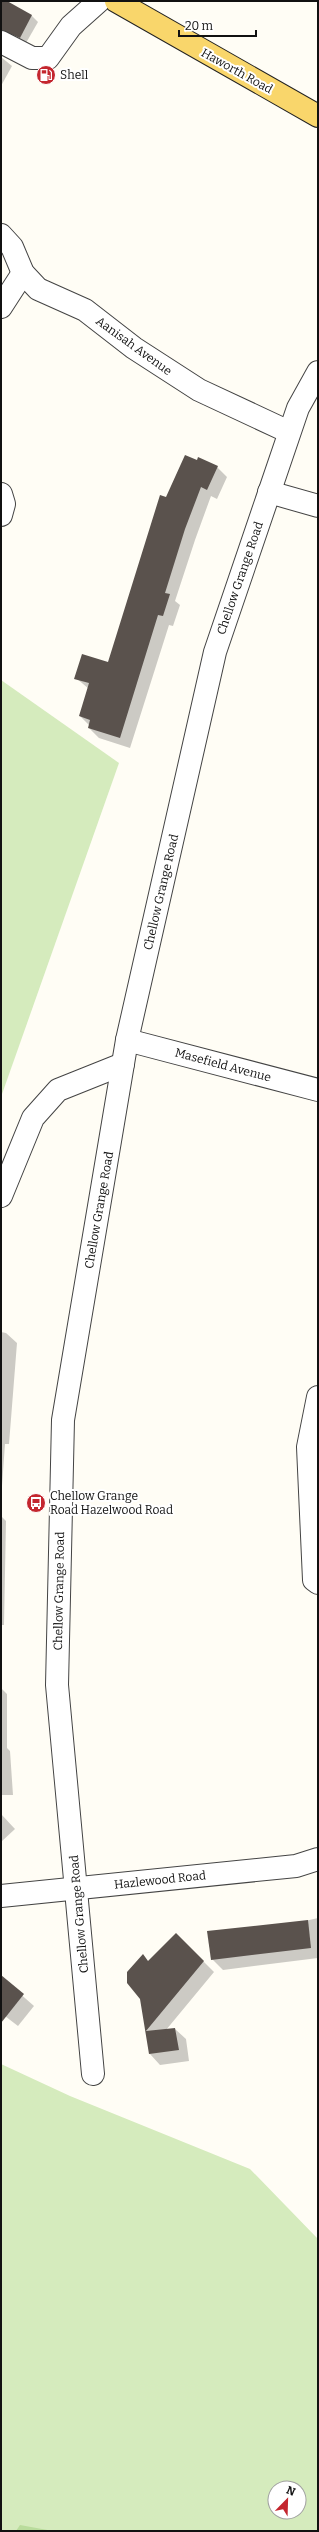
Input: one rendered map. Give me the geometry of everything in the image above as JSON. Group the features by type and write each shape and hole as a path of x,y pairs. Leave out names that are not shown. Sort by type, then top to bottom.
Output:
{"main road":[{"name":"Haworth Road","path":"116,1 318,116"}],"street":[{"path":"1,42 32,58 48,58 71,26 99,1"},
{"name":"Aanisah Avenue","path":"1,235 12,247 23,273 38,289 85,310 134,348 185,382 227,405 289,432"},
{"path":"1,307 23,273"},
{"name":"Chellow Grange Road","path":"93,2074 57,1685 63,1420 127,1040 215,652 289,432 298,408 318,372"},
{"path":"269,492 318,506"},
{"path":"1,494 4,504 1,515"},
{"name":"Masefield Avenue","path":"127,1040 318,1090"},
{"path":"1,1196 33,1118 58,1090 123,1064"},
{"path":"318,1397 308,1447 314,1580 318,1583"},
{"name":"Hazlewood Road","path":"1,1896 296,1866 318,1859"}],"green space":[{"path":"1,680 119,763 1,1097"},
{"path":"1,2064 70,2096 250,2169 318,2239 318,2531 1,2531"},
{"path":"20,2525 53,2531 16,2531"}],"building":[{"path":"1,1 7,1 32,15 20,38 1,30"},
{"path":"185,455 197,460 198,457 218,466 207,490 201,487 185,529 165,593 170,594 163,616 158,615 120,738 88,728 90,720 79,716 89,683 74,679 82,654 108,662 160,495 166,497"},
{"path":"308,1920 311,1948 211,1960 207,1931"},
{"path":"176,1933 204,1961 146,2031 175,2028 179,2050 149,2054 140,1999 127,1983 127,1972 143,1954 148,1961"},
{"path":"1,1975 24,1994 1,2023"}],"place":[{"name":"Shell","path":"46,75"},
{"name":"Chellow Grange Road Hazelwood Road","path":"36,1503"}]}
